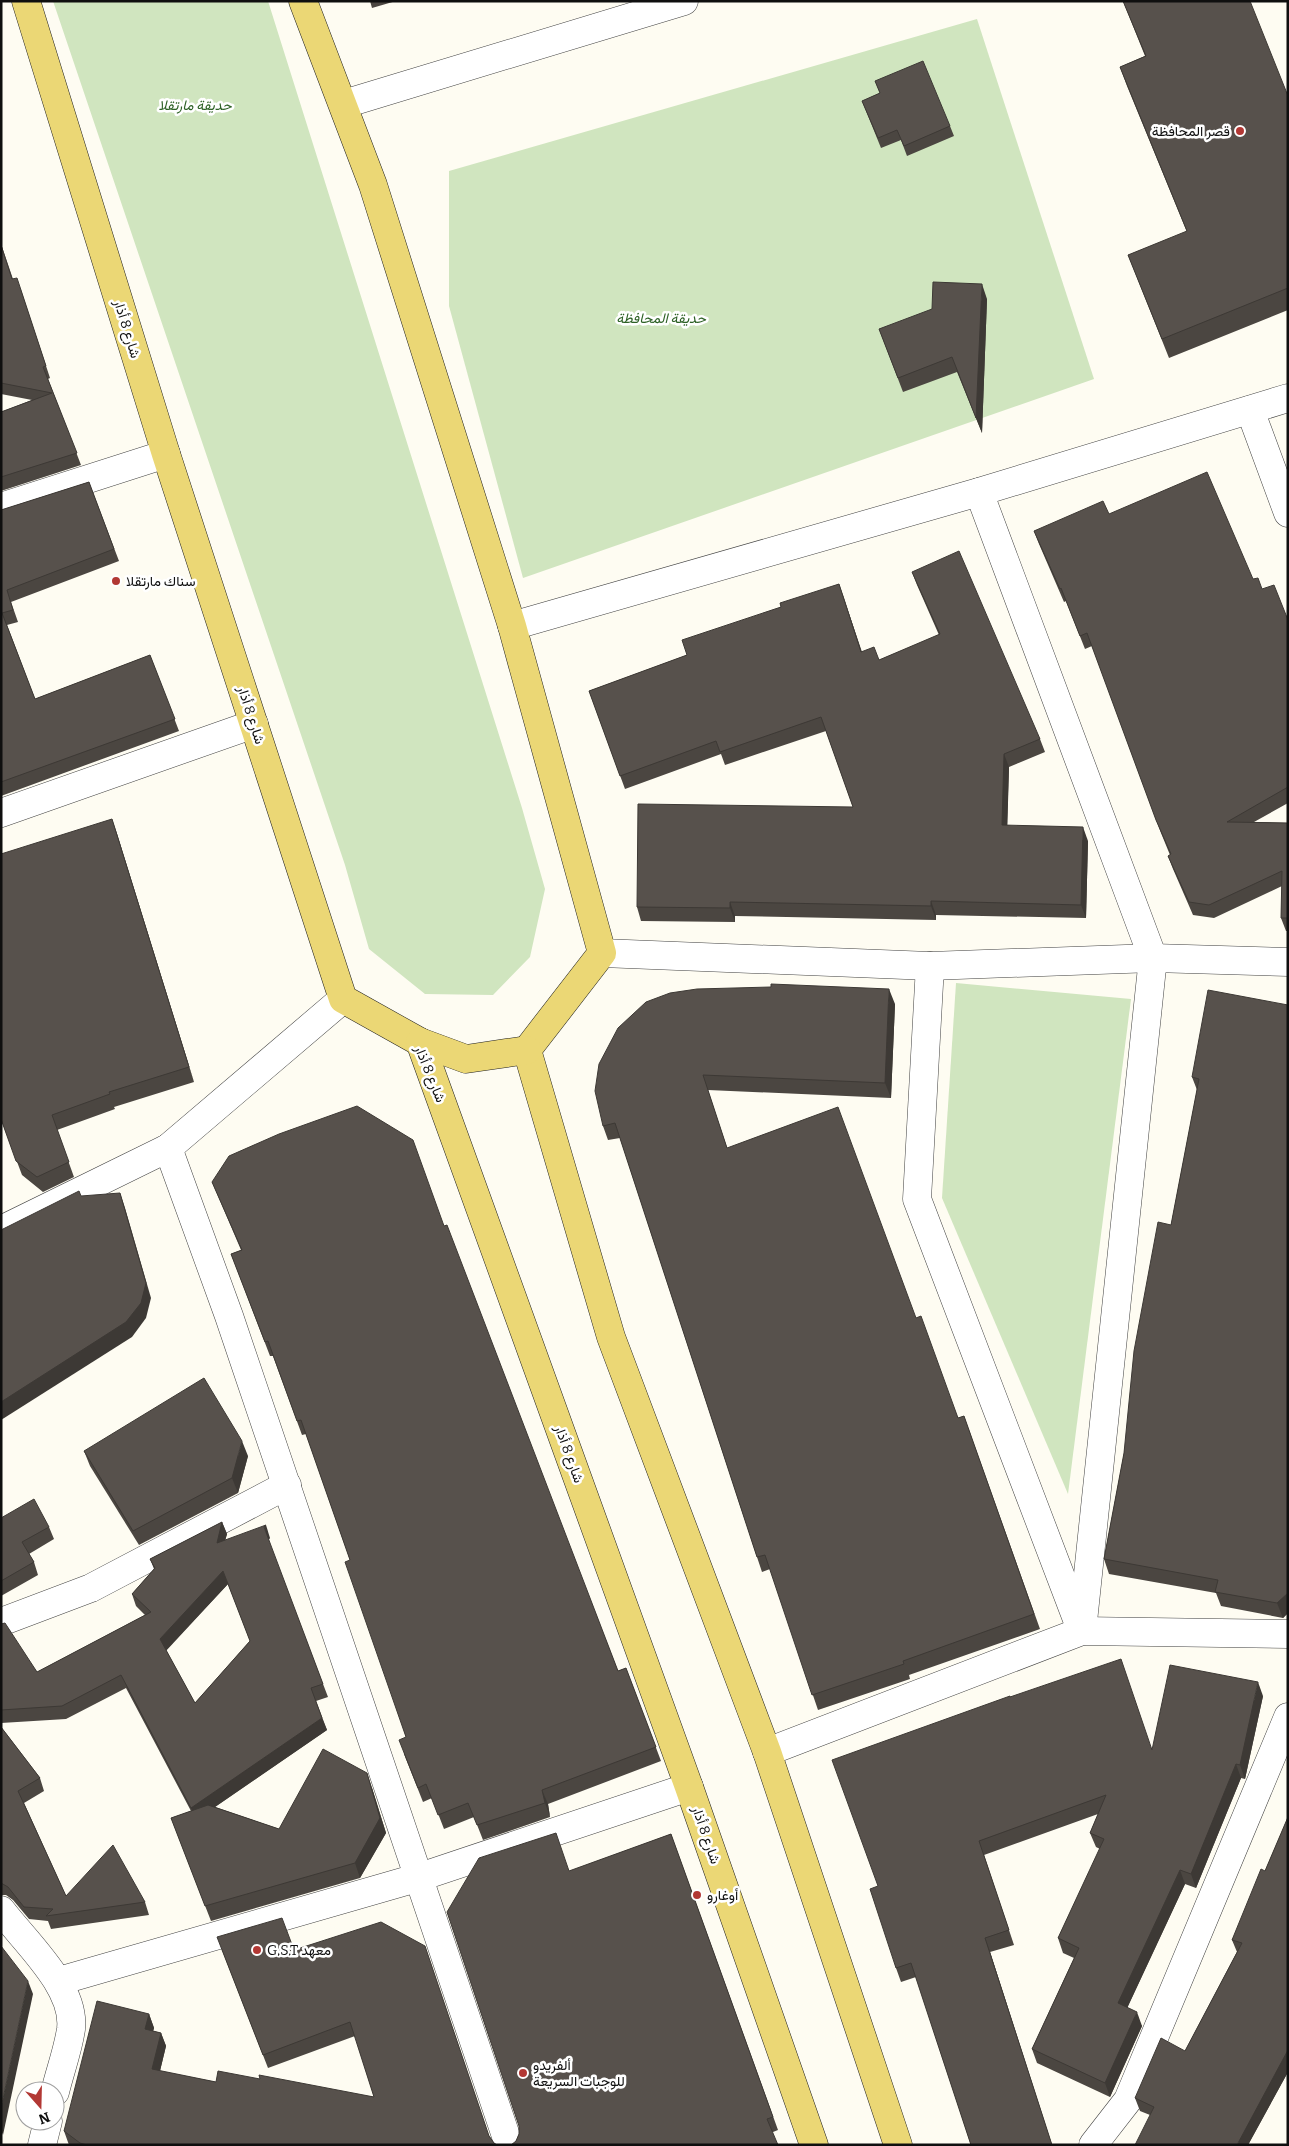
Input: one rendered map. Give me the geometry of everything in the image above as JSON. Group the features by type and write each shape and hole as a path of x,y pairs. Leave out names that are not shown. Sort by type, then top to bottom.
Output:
{"main road":[{"name":"شارع 8 أذار","path":"26,1 166,454 343,999 420,1042 689,1787 814,2145"},
{"path":"304,1 373,185 512,626 602,953 527,1050 466,1058 420,1042"},
{"path":"527,1050 611,1336 767,1752 898,2145"}],"street":[{"path":"344,104 684,1"},
{"path":"512,626 978,492 1288,398"},
{"path":"1250,410 1288,513"},
{"path":"1,507 166,454"},
{"path":"978,492 1153,958 1082,1631"},
{"path":"1,814 254,724"},
{"path":"602,953 930,966 1153,958 1288,962"},
{"path":"930,966 918,1199 1082,1631"},
{"path":"1,1230 168,1148 343,999"},
{"path":"168,1148 229,1316 287,1485 509,2145"},
{"path":"1,1622 91,1588 287,1485"},
{"path":"767,1752 1082,1631 1288,1634"},
{"path":"1093,2145 1128,2100 1288,1717"},
{"path":"59,1981 420,1877 689,1787"},
{"path":"1,1910 59,1981 70,2004 71,2028 58,2081"},
{"path":"42,2145 46,2131"}],"green space":[{"name":"حديقة مارتقلا","path":"53,1 268,1 522,808 545,889 530,957 493,995 425,994 369,949 345,865"},
{"name":"حديقة المحافظة","path":"977,19 1094,379 523,578 449,306 449,171"},
{"path":"956,983 1131,999 1068,1494 942,1198"}],"building":[{"path":"1123,1 1250,1 1288,96 1288,288 1162,339 1128,255 1187,231 1120,67 1146,56"},
{"path":"923,61 950,126 904,146 897,130 878,138 862,101 880,93 875,81"},
{"path":"1,245 12,279 17,278 46,366 43,367 77,453 1,477 1,412 52,393 1,383"},
{"path":"933,282 982,284 976,418 952,357 898,378 879,329 932,309"},
{"path":"1207,472 1253,579 1258,578 1262,589 1274,585 1288,620 1288,787 1227,822 1288,823 1288,918 1281,918 1282,871 1209,905 1189,902 1168,856 1171,854 1156,820 1087,633 1080,636 1061,588 1034,531 1103,501 1109,514"},
{"path":"89,482 114,549 7,590 13,610 2,613 35,699 150,655 175,719 1,782 1,510"},
{"path":"959,551 1040,739 1004,754 1002,825 1083,827 1081,905 931,901 931,906 730,902 730,908 637,907 638,804 853,807 821,717 720,752 716,741 620,776 589,691 687,655 682,640 781,607 780,603 839,584 861,652 874,647 879,660 940,634 912,572"},
{"path":"112,819 189,1067 109,1092 110,1094 52,1115 69,1162 37,1177 16,1161 1,1119 1,854"},
{"path":"771,984 889,989 885,1083 703,1075 727,1148 838,1107 916,1318 921,1316 958,1418 964,1416 1034,1614 903,1661 904,1664 812,1695 765,1555 757,1557 615,1123 603,1126 595,1091 599,1064 618,1028 646,1002 670,993 697,989 771,987"},
{"path":"1208,990 1288,1005 1288,1593 1277,1603 1215,1592 1218,1580 1104,1559 1124,1453 1134,1351 1158,1222 1171,1225 1199,1079 1192,1077"},
{"path":"357,1106 413,1140 444,1226 447,1225 618,1671 626,1668 656,1747 542,1790 545,1803 477,1825 468,1803 438,1815 426,1784 418,1788 399,1740 406,1737 345,1562 350,1560 301,1420 297,1421 268,1341 265,1342 231,1254 242,1250 212,1182 229,1156 279,1134"},
{"path":"79,1191 81,1196 120,1193 146,1283 141,1303 126,1322 1,1402 1,1230"},
{"path":"204,1378 242,1441 232,1478 133,1531 84,1451"},
{"path":"34,1499 49,1527 22,1542 34,1562 1,1581 1,1518"},
{"path":"222,1522 217,1543 266,1525 264,1527 323,1684 311,1688 322,1718 191,1808 121,1675 62,1706 1,1710 1,1624 5,1623 37,1672 151,1612 132,1594 155,1568 150,1559","holes":["223,1571 250,1641 195,1703 160,1639"]},
{"path":"1121,1659 1152,1750 1170,1665 1258,1682 1240,1765 1236,1764 1191,1874 1180,1870 1118,2003 1137,2012 1105,2083 1032,2049 1079,1948 1058,1938 1104,1839 1090,1833 1106,1795 979,1841 1009,1930 985,1938 1052,2145 971,2145 911,1963 896,1968 870,1889 878,1886 832,1760 1010,1696"},
{"path":"1,1727 40,1778 18,1791 66,1896 113,1845 145,1902 46,1916 53,1909 24,1907 8,1887 1,1883"},
{"path":"323,1749 367,1773 380,1818 355,1863 205,1906 171,1818 208,1805 279,1829"},
{"path":"1288,1817 1288,2050 1237,2145 1135,2145 1154,2107 1135,2098 1161,2038 1185,2051 1242,1943 1232,1940 1261,1869 1265,1871"},
{"path":"556,1833 569,1871 671,1834 773,2117 767,2119 778,2145 511,2145 516,2141 519,2134 519,2126 447,1912 479,1858"},
{"path":"282,1918 294,1950 381,1922 425,1946 489,2136 497,2145 87,2145 80,2143 64,2131 97,2001 149,2014 145,2029 161,2033 152,2069 216,2082 218,2071 260,2079 259,2075 374,2097 350,2022 263,2055 217,1937"},
{"path":"1,1946 28,1981 1,2108"}],"place":[{"name":"قصر المحافظة","path":"1240,131"},
{"name":"سناك مارتقلا","path":"116,581"},
{"name":"أوغارو","path":"697,1895"},
{"name":"G.S.T معهد","path":"257,1950"},
{"name":"ألفريدو للوجبات السريعة","path":"523,2073"}]}
